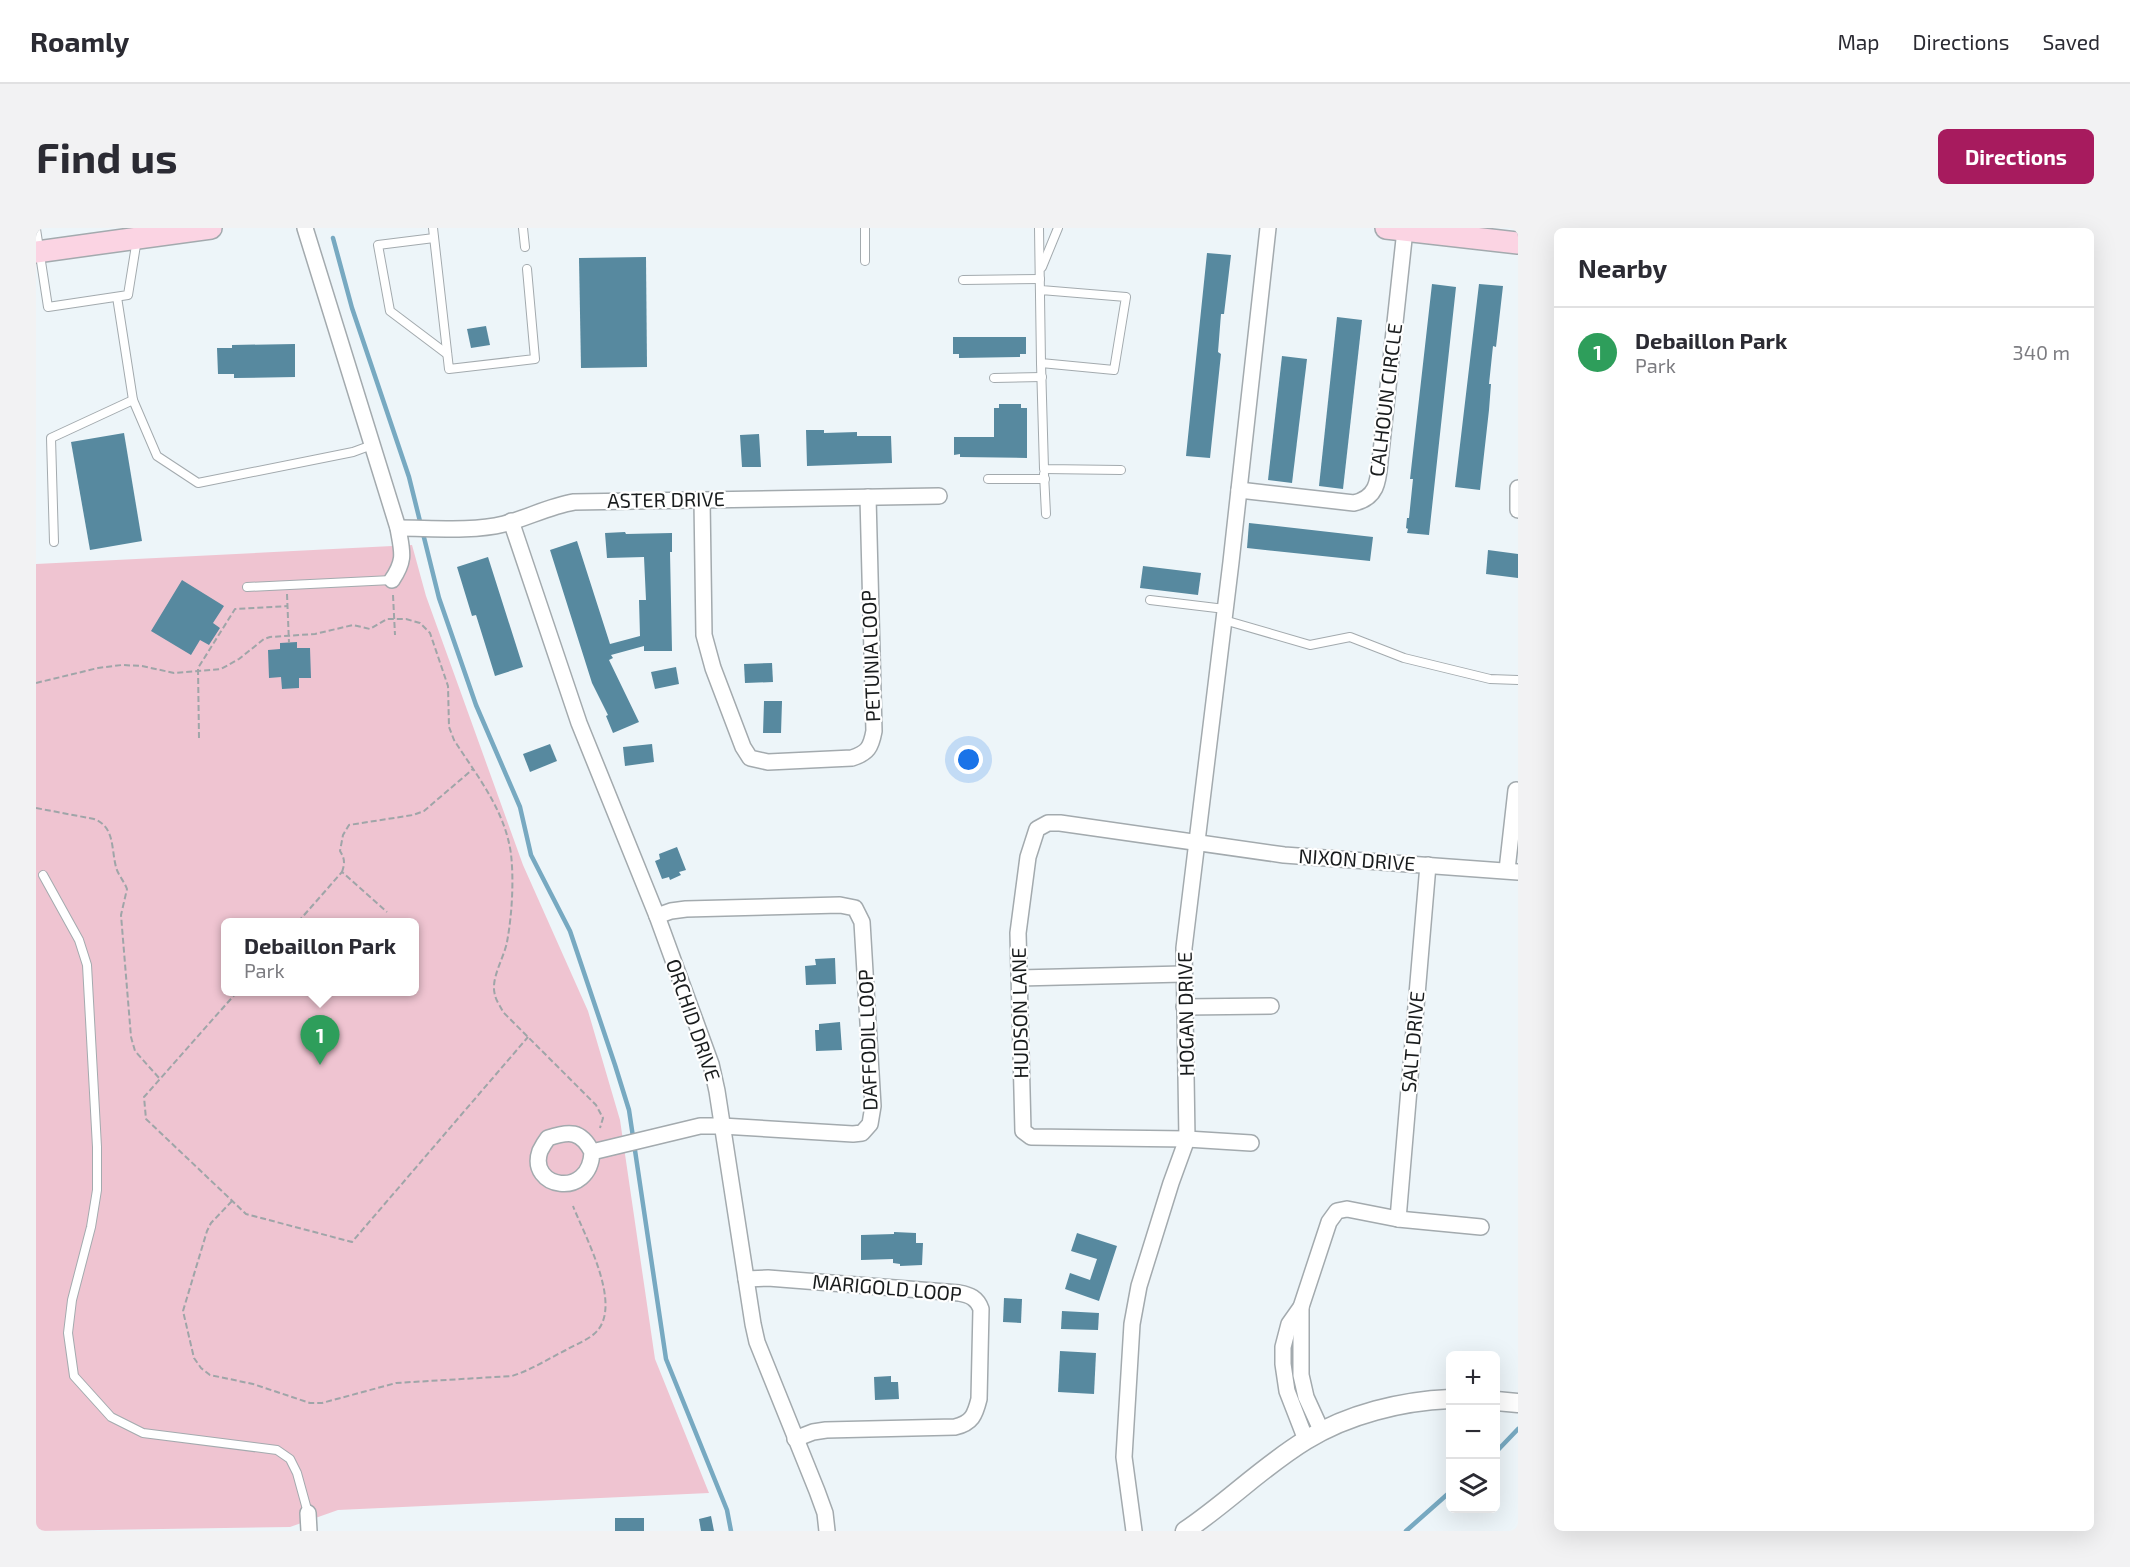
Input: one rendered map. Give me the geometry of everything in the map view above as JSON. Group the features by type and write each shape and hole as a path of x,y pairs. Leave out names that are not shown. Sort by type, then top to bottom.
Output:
{"main road":[{"path":"38,251 211,228"},
{"path":"1396,229 1466,232 1518,243"}],"street":[{"path":"305,228 398,528 402,560 401,567 392,580"},
{"path":"1239,490 1268,228"},
{"name":"CALHOUN CIRCLE","path":"1239,490 1354,503 1364,501 1376,487 1396,229"},
{"path":"1518,488 1518,510"},
{"name":"HOGAN DRIVE","path":"1134,1531 1124,1457 1132,1324 1139,1286 1171,1183 1188,1139 1184,948 1239,490"},
{"name":"ASTER DRIVE","path":"398,528 490,526 574,502 939,496"},
{"name":"PETUNIA LOOP","path":"702,500 704,635 713,668 743,747 750,758 768,762 852,758 869,750 874,731 868,497"},
{"name":"ORCHID DRIVE","path":"511,521 579,723 657,916 711,1064 748,1303 757,1342 821,1502 828,1531"},
{"path":"1512,871 1516,790"},
{"name":"HUDSON LANE","path":"1196,843 1060,823 1048,823 1037,830 1028,857 1018,933 1023,1131 1031,1137 1188,1139 1251,1143"},
{"name":"NIXON DRIVE","path":"1196,843 1284,855 1512,871"},
{"name":"SALT DRIVE","path":"1398,1219 1428,865"},
{"name":"DAFFODIL LOOP","path":"592,1152 700,1126 853,1134 862,1133 870,1124 873,1106 862,922 855,908 840,904 686,909 657,916"},
{"path":"1018,978 1184,974"},
{"path":"1184,1007 1272,1006"},
{"path":"1314,1436 1291,1405 1284,1379 1283,1347 1293,1316 1301,1306 1327,1228 1337,1211 1347,1209 1398,1219 1481,1227"},
{"name":"MARIGOLD LOOP","path":"746,1279 768,1278 959,1293 973,1297 981,1309 979,1399 971,1421 966,1425 826,1430 795,1439"},
{"path":"1185,1531 1314,1436 1383,1409 1428,1400 1446,1399"},
{"path":"1500,1401 1518,1403"},
{"path":"308,1514 309,1531"}],"lane":[{"path":"433,228 449,369 536,359 527,269"},
{"path":"524,228 525,248"},
{"path":"865,228 865,261"},
{"path":"1039,228 1046,514"},
{"path":"1040,275 1058,228"},
{"path":"36,229 48,307 128,295 137,238"},
{"path":"434,238 378,245 390,311 447,354"},
{"path":"963,280 1040,275"},
{"path":"1041,290 1126,297 1114,370 1041,363"},
{"path":"117,297 133,400 157,456 198,483 353,452 372,445"},
{"path":"994,378 1042,377"},
{"path":"54,542 51,438 133,400"},
{"path":"1044,469 1121,470"},
{"path":"988,479 1045,479"},
{"path":"247,587 392,580"},
{"path":"1150,600 1225,615 1310,645 1350,637 1404,658 1490,679 1518,680"},
{"path":"44,875 79,940 87,965 97,1147 97,1190 91,1227 70,1311 68,1333 74,1376 111,1417 143,1434 277,1450 290,1459 297,1473 308,1514"}],"path":[{"path":"392,580 395,635"},
{"path":"287,585 289,642"},
{"path":"199,738 198,670 236,609 288,606"},
{"path":"36,683 98,668 122,665 142,666 174,673 221,669 270,637 315,634 353,625 369,629 394,619 406,619 420,623 430,633 448,686 449,727 454,740 505,825 511,856 511,915 494,994 503,1012 596,1106 603,1118 600,1128"},
{"path":"302,918 342,872 345,865 340,851 343,835 349,825 412,816 424,811 473,770"},
{"path":"36,808 41,811 94,819 103,822 109,829 117,871 127,888 121,915 131,1037 135,1051 160,1079"},
{"path":"342,872 387,912"},
{"path":"233,996 144,1097 146,1119 246,1214 352,1242 528,1037"},
{"path":"232,1202 207,1231 184,1303 184,1319 194,1358 210,1375 253,1384 310,1402 322,1402 403,1382 512,1376 525,1372 594,1334 604,1320 607,1307 606,1292 573,1206"}],"shaded area":[{"path":"412,545 426,596 523,865 588,1011 620,1120 655,1359 709,1493 338,1510 290,1527 36,1531 36,564"}],"building":[{"path":"1207,253 1231,255 1224,314 1221,314 1218,352 1221,354 1210,458 1186,456"},
{"path":"646,257 647,367 581,368 579,258"},
{"path":"1432,284 1456,287 1429,535 1407,533 1406,528 1407,518 1409,518 1413,479 1410,479"},
{"path":"1479,284 1503,286 1496,347 1493,346 1480,490 1455,487"},
{"path":"1337,317 1362,320 1343,489 1319,486"},
{"path":"486,326 490,345 471,348 467,329"},
{"path":"953,337 1026,337 1026,354 1020,354 1020,357 959,358 959,354 953,354"},
{"path":"295,344 295,377 234,378 234,374 218,374 217,348 232,348 232,345"},
{"path":"1282,356 1307,359 1292,483 1268,480"},
{"path":"999,404 1021,404 1021,408 1027,408 1027,458 954,455 954,437 994,437 994,408 999,408"},
{"path":"806,430 824,430 824,433 857,432 857,436 891,436 892,463 807,466"},
{"path":"124,433 142,541 90,550 71,442"},
{"path":"759,434 761,467 742,467 740,435"},
{"path":"1249,523 1373,537 1370,561 1247,548"},
{"path":"625,532 626,534 672,533 672,552 670,552 672,651 644,651 644,646 611,655 613,658 609,660 639,722 613,733 606,716 608,715 592,683 550,550 577,541 610,644 640,636 639,600 646,600 644,557 607,558 605,533"},
{"path":"1488,550 1518,554 1518,578 1486,574"},
{"path":"488,557 523,667 495,676 476,615 472,616 457,567"},
{"path":"1143,566 1201,573 1198,595 1140,588"},
{"path":"182,580 224,606 213,623 220,628 209,645 200,640 191,655 151,631"},
{"path":"297,642 297,648 310,648 311,678 299,678 299,688 282,689 281,677 269,678 268,650 280,649 280,643"},
{"path":"772,663 773,682 745,683 744,664"},
{"path":"676,667 679,684 655,689 651,672"},
{"path":"764,701 782,701 781,733 763,733"},
{"path":"550,744 557,761 530,772 523,754"},
{"path":"652,744 654,762 625,766 623,747"},
{"path":"677,847 686,870 679,872 681,875 670,880 669,877 662,879 655,861 660,859 659,854"},
{"path":"835,958 836,984 806,985 805,966 816,965 815,959"},
{"path":"840,1022 842,1050 816,1051 815,1030 819,1030 819,1024"},
{"path":"894,1232 916,1233 916,1243 923,1243 922,1265 900,1266 900,1264 893,1263 893,1259 861,1260 861,1235 894,1234"},
{"path":"1077,1233 1117,1246 1099,1301 1065,1289 1070,1273 1090,1280 1097,1259 1071,1251"},
{"path":"1004,1298 1022,1299 1021,1323 1003,1322"},
{"path":"1062,1311 1099,1313 1098,1330 1061,1329"},
{"path":"1060,1351 1096,1353 1094,1394 1058,1392"},
{"path":"891,1376 891,1382 898,1382 899,1399 875,1400 874,1377"},
{"path":"711,1516 714,1531 701,1531 699,1519"},
{"path":"615,1518 644,1518 644,1531 615,1531"}],"waterway":[{"path":"333,238 352,308 409,477 439,598 476,705 520,807 531,855 570,931 629,1110 666,1359 727,1510 731,1531"},
{"path":"1500,1448 1518,1429"},
{"path":"1406,1531 1446,1496"}],"place":[{"name":"Debaillon Park","path":"320,1065"}]}
